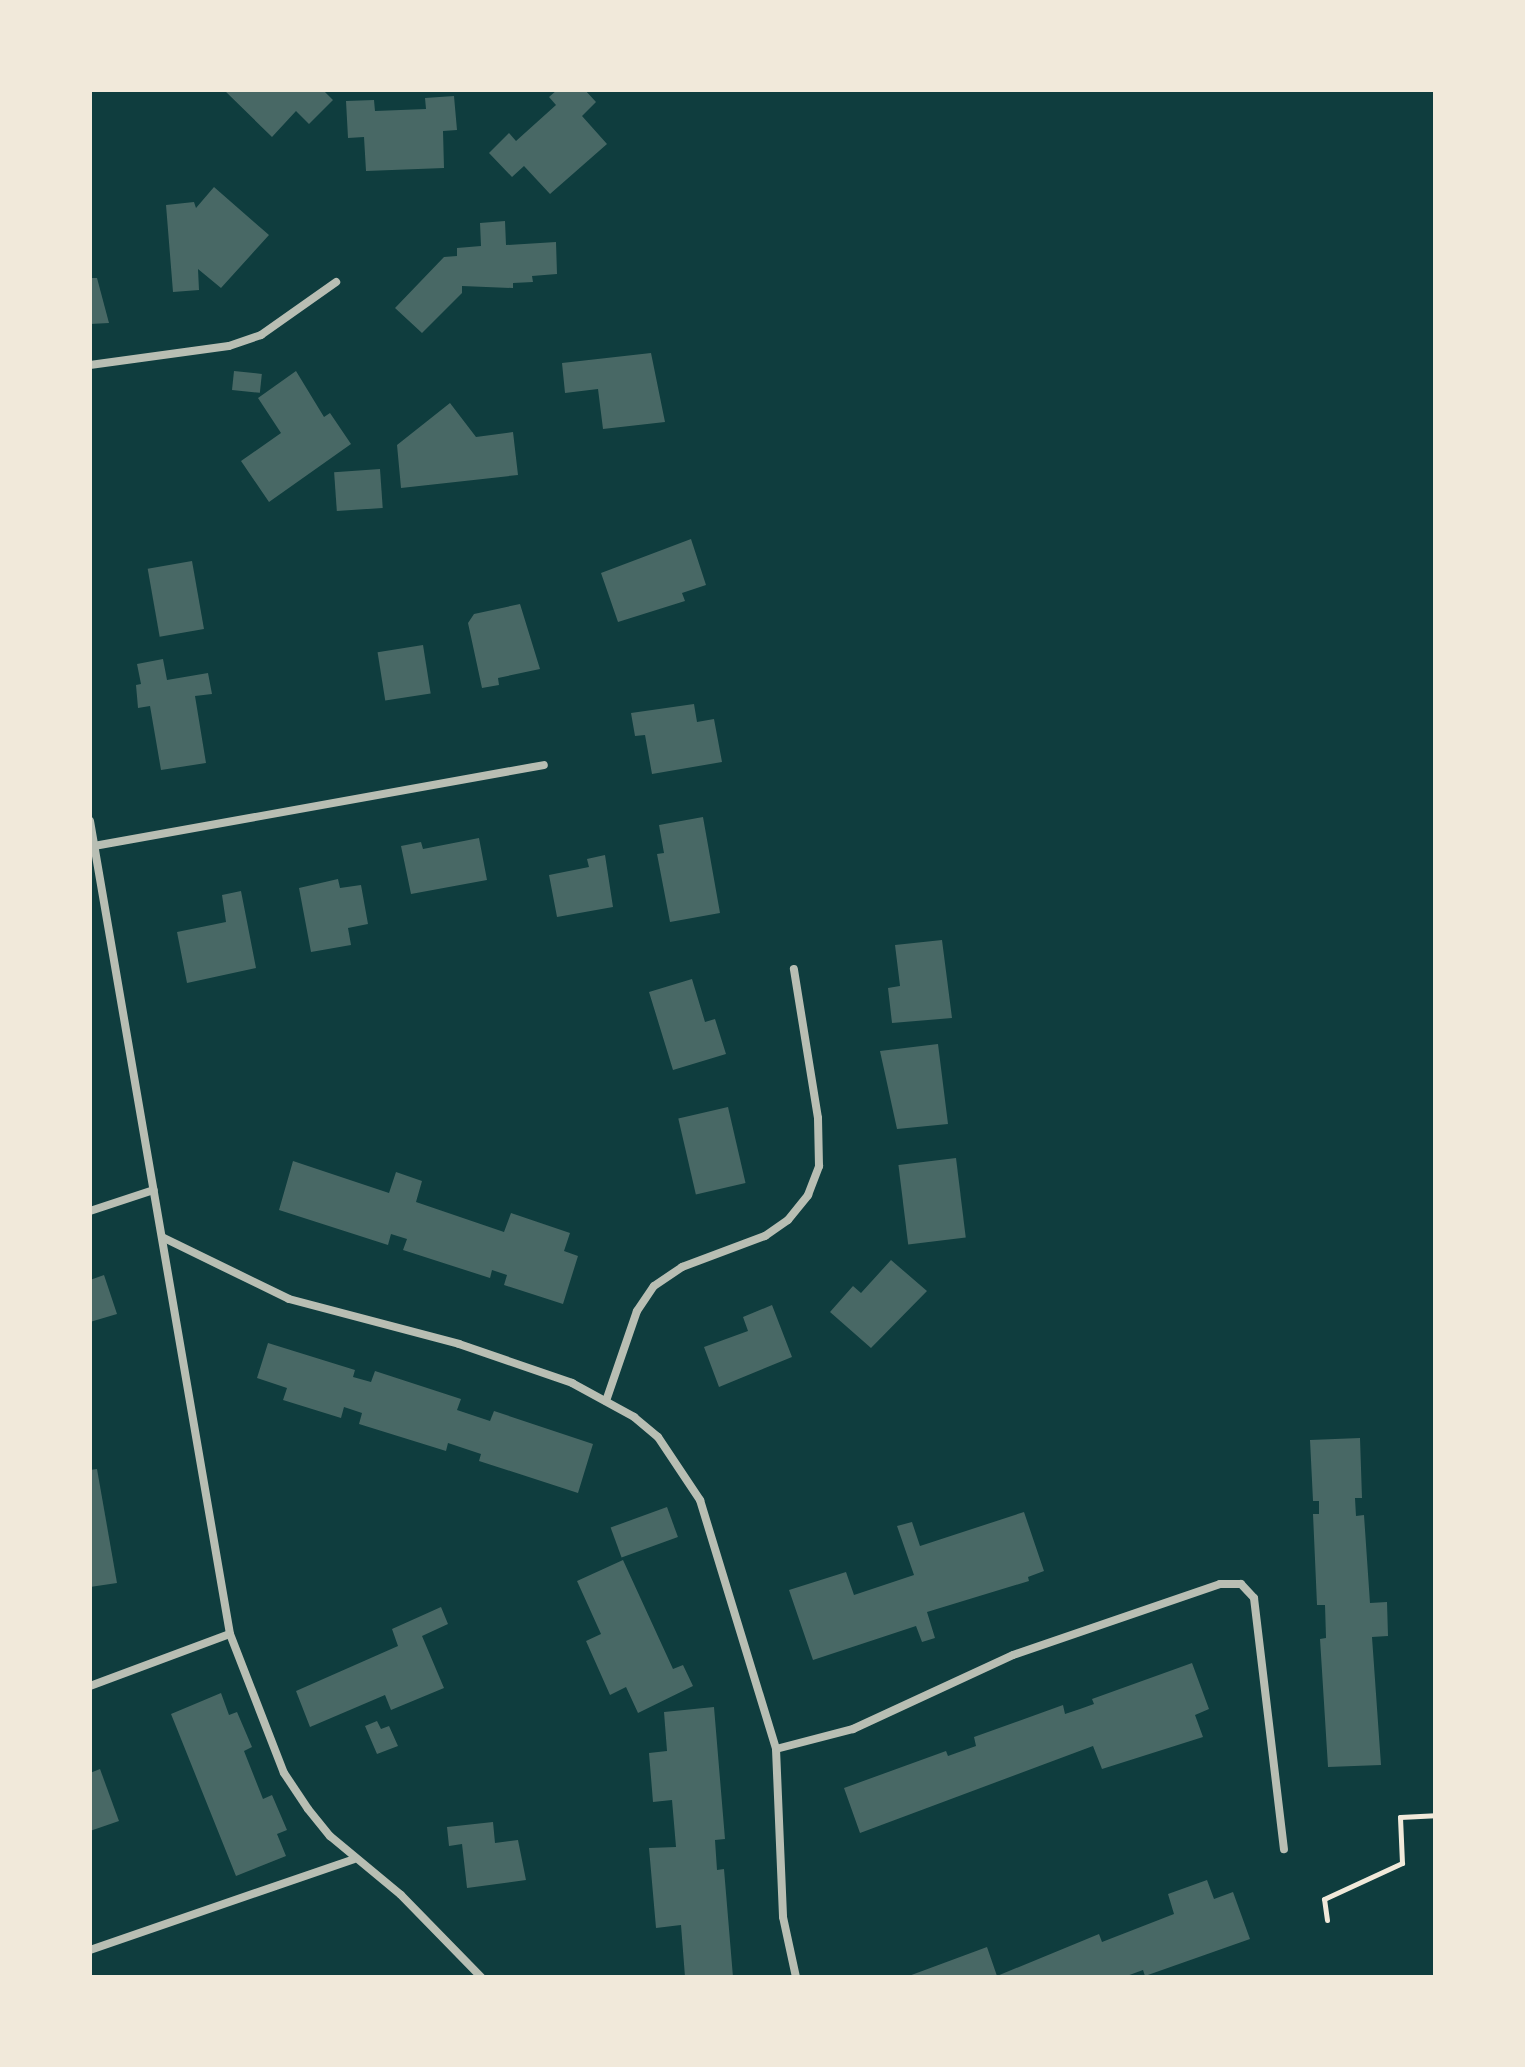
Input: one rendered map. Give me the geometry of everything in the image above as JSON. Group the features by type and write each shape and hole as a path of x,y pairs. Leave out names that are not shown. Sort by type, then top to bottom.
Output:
{"street":[{"path":"90,365 229,346 261,335 336,282"},
{"path":"94,846 544,765"},
{"path":"90,821 230,1634 284,1773 330,1836 401,1895 481,1977"},
{"path":"606,1401 637,1311 654,1286 682,1267 765,1236 788,1220 808,1195 819,1166 818,1118 794,969"},
{"path":"90,1211 154,1190"},
{"path":"164,1238 289,1299 515,1361 606,1401 658,1437 700,1500 776,1749 783,1917 786,1949 796,1977"},
{"path":"776,1749 853,1729 1013,1655 1220,1584 1241,1584 1254,1598 1284,1849"},
{"path":"90,1686 230,1634"},
{"path":"90,1950 354,1859"}],"path":[{"path":"1327,1920 1324,1899 1402,1863 1400,1817 1435,1815"}],"building":[{"path":"224,90 323,90 333,100 309,124 296,111 272,137"},
{"path":"557,90 585,90 596,102 582,116 607,144 550,194 524,166 512,177 489,153 509,133 516,141 556,105 549,97"},
{"path":"454,96 457,130 443,131 444,168 366,171 364,137 348,138 346,101 374,100 375,111 426,109 425,98"},
{"path":"214,187 269,235 221,288 198,269 199,290 173,292 166,205 194,202 196,208"},
{"path":"505,221 506,245 556,242 557,274 532,276 533,282 513,283 513,288 462,286 462,293 422,333 395,308 444,257 457,256 457,248 481,246 480,223"},
{"path":"90,278 97,278 109,323 90,324"},
{"path":"651,353 665,422 603,429 598,389 565,393 562,363"},
{"path":"234,371 262,374 260,393 232,390"},
{"path":"296,371 324,417 330,413 351,444 269,502 241,461 281,433 258,398"},
{"path":"450,403 476,437 513,432 518,475 401,488 397,445"},
{"path":"380,469 383,508 337,511 334,472"},
{"path":"691,539 706,585 682,593 685,601 618,622 601,573"},
{"path":"192,561 204,629 160,637 148,569"},
{"path":"520,604 540,669 498,678 499,685 482,688 468,623 474,614"},
{"path":"423,645 431,693 385,701 378,652"},
{"path":"163,659 167,680 208,673 212,694 195,696 206,763 161,770 150,706 138,708 136,685 141,684 137,664"},
{"path":"694,704 697,722 714,719 722,762 652,774 645,735 635,736 631,713"},
{"path":"703,817 720,913 670,922 657,854 664,853 659,825"},
{"path":"479,838 487,880 411,894 401,846 421,842 423,849"},
{"path":"605,855 613,907 557,917 549,875 589,867 587,859"},
{"path":"338,879 340,888 361,885 368,924 348,928 351,945 311,952 299,888"},
{"path":"241,891 256,968 187,983 177,932 226,922 222,895"},
{"path":"942,940 952,1018 892,1023 888,988 900,986 895,945"},
{"path":"692,979 705,1022 715,1019 726,1054 673,1070 649,992"},
{"path":"938,1044 948,1124 897,1129 880,1051"},
{"path":"728,1107 746,1183 696,1194 678,1118"},
{"path":"956,1158 966,1237 908,1244 898,1165"},
{"path":"293,1161 389,1193 396,1172 422,1181 416,1202 504,1232 511,1213 570,1233 564,1251 578,1256 563,1304 504,1285 507,1275 492,1270 490,1278 403,1250 407,1239 391,1234 388,1245 279,1210"},
{"path":"891,1260 927,1291 871,1348 830,1312 853,1286 861,1293"},
{"path":"104,1275 117,1314 90,1322 90,1280"},
{"path":"772,1305 792,1357 719,1387 704,1347 748,1331 743,1317"},
{"path":"268,1343 355,1370 353,1377 371,1382 375,1371 461,1399 457,1410 490,1421 494,1411 593,1444 578,1493 479,1461 481,1454 448,1443 446,1451 359,1424 362,1413 344,1407 341,1418 283,1400 287,1388 257,1378"},
{"path":"1360,1438 1362,1498 1355,1498 1356,1516 1364,1515 1370,1603 1387,1602 1388,1636 1372,1637 1381,1765 1328,1767 1320,1639 1326,1638 1325,1605 1317,1605 1313,1514 1319,1514 1319,1501 1313,1501 1310,1440"},
{"path":"97,1469 117,1583 90,1587 90,1470"},
{"path":"667,1507 678,1537 622,1558 611,1528"},
{"path":"1024,1512 1044,1571 1028,1577 1029,1581 927,1612 935,1638 922,1642 916,1626 813,1660 789,1590 846,1572 854,1595 914,1575 897,1526 912,1522 920,1546"},
{"path":"623,1560 673,1669 683,1665 693,1686 638,1713 626,1687 610,1695 586,1641 601,1634 577,1581"},
{"path":"441,1607 448,1624 422,1636 444,1688 391,1710 385,1695 310,1727 296,1691 398,1646 392,1629"},
{"path":"1192,1663 1209,1709 1195,1715 1203,1737 1102,1769 1093,1746 860,1833 844,1788 946,1751 948,1756 976,1746 974,1737 1063,1705 1065,1714 1094,1704 1092,1699"},
{"path":"221,1693 229,1715 237,1712 252,1747 244,1751 263,1799 272,1795 287,1830 277,1834 286,1856 236,1876 171,1714"},
{"path":"714,1707 725,1839 715,1840 717,1870 724,1869 733,1977 685,1977 681,1925 656,1928 649,1848 676,1847 672,1800 653,1802 649,1753 667,1751 664,1712"},
{"path":"377,1721 381,1729 389,1726 398,1746 377,1754 365,1726"},
{"path":"100,1769 119,1821 90,1831 90,1773"},
{"path":"493,1822 495,1843 518,1840 526,1880 467,1888 462,1844 449,1846 447,1827"},
{"path":"1207,1880 1214,1899 1233,1892 1250,1939 1145,1976 1143,1970 1124,1977 906,1977 987,1947 997,1976 1099,1934 1102,1942 1174,1914 1168,1894"}]}
